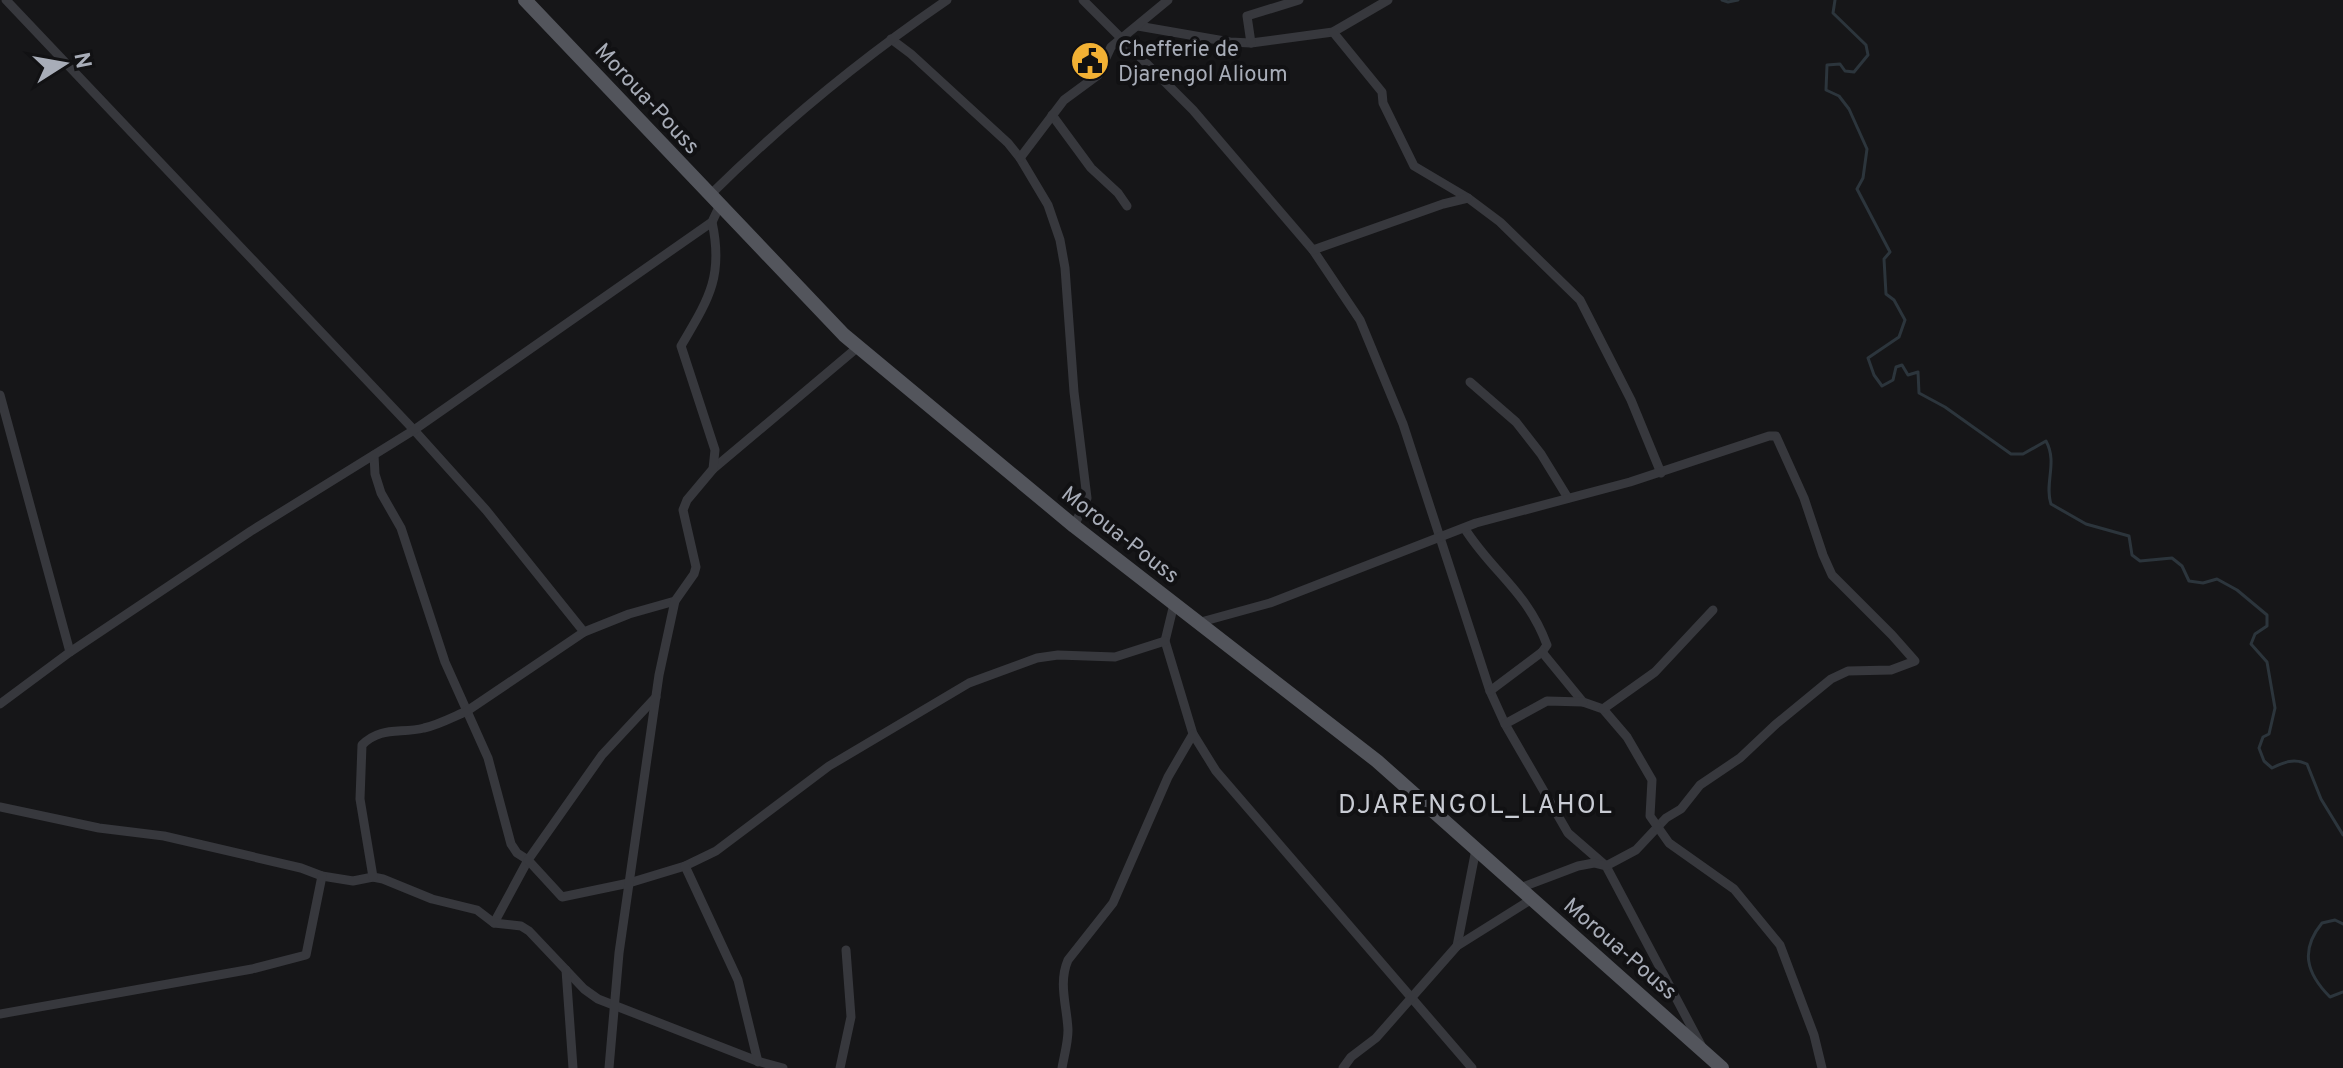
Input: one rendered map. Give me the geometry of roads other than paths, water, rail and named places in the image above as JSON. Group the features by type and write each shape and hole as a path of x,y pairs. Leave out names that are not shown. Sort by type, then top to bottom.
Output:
{"main road":[{"name":"Moroua-Pouss","path":"525,0 844,335 1074,526 1377,761 1722,1068"}],"street":[{"path":"713,469 713,440 681,346 703,309 718,265 712,222 715,200 757,150 891,39 947,0"},
{"path":"1020,158 1072,92 1098,75 1111,47 1168,0"},
{"path":"1251,43 1247,16 1299,0"},
{"path":"1138,26 1251,43 1333,32 1388,0"},
{"path":"3,1 414,430 486,510 584,632"},
{"path":"1088,2 1193,110 1313,250 1360,320 1403,424 1490,691 1505,724 1568,833 1606,866 1705,1051"},
{"path":"1333,32 1382,92 1383,103 1414,166 1468,198 1500,222 1580,300 1636,412 1661,473"},
{"path":"891,39 999,133 1020,158 1048,205 1060,240 1065,268 1074,392 1087,498 1074,526"},
{"path":"1052,115 1091,168 1118,193 1127,206"},
{"path":"1313,250 1468,198"},
{"path":"0,704 70,652 251,531 414,430 712,222"},
{"path":"609,1068 629,883 656,697 675,601 696,567 683,510 687,500 713,469 858,347"},
{"path":"1470,382 1516,422 1541,454 1568,498"},
{"path":"0,395 70,652"},
{"path":"1201,622 1270,603 1476,523 1661,473 1776,436 1804,498 1832,575 1915,661 1891,670 1848,671 1831,679 1740,758 1700,785 1681,809 1656,827 1638,848 1606,866 1594,863 1578,866 1526,894 1457,946 1412,999 1343,1068"},
{"path":"374,455 375,474 381,493 401,528 445,662 488,758 511,844 564,898 685,866 716,851 829,766 969,683 1037,658 1058,655 1115,657 1165,641"},
{"path":"1465,529 1534,613 1547,645 1490,691"},
{"path":"373,877 360,799 362,745 372,735 423,729 467,711 584,632 629,614 675,601"},
{"path":"1174,604 1165,641 1193,734 1223,780 1472,1068"},
{"path":"1603,709 1655,672 1713,610"},
{"path":"1542,652 1583,702"},
{"path":"494,923 528,860 602,755 656,697"},
{"path":"1505,724 1547,701 1560,699 1603,709 1622,731 1649,773 1654,787 1650,816 1656,827 1674,847 1734,889 1780,945 1814,1035 1822,1068"},
{"path":"1062,1068 1068,1029 1063,994 1064,969 1113,903 1168,777 1193,734"},
{"path":"0,807 99,828 164,836 301,868 322,876 353,881 373,877 432,899 477,910 494,923 521,926 529,931 584,989 614,1005 760,1064 783,1068"},
{"path":"1457,946 1476,849"},
{"path":"685,866 738,980 760,1064"},
{"path":"0,1014 252,969 306,955 322,876"},
{"path":"840,1068 851,1017 846,950"},
{"path":"566,970 573,1068"}],"waterway":[{"path":"1722,0 1738,0"},
{"path":"1835,0 1833,13 1866,45 1868,55 1854,72 1845,71 1840,64 1827,65 1826,90 1839,96 1849,109 1867,149 1863,178 1857,189 1890,252 1884,259 1886,294 1894,300 1905,320 1899,337 1868,358 1874,375 1882,386 1893,380 1896,367 1902,365 1908,375 1918,372 1919,393 1945,407 2011,454 2023,454 2046,441 2051,457 2051,504 2086,524 2129,536 2132,555 2140,561 2172,558 2182,566 2189,581 2203,583 2217,579 2237,590 2267,615 2267,626 2255,634 2251,644 2267,662 2275,708 2269,734 2263,737 2259,748 2264,761 2272,768 2289,762 2307,764 2321,799 2343,835"},
{"path":"2343,924 2335,920 2322,923 2309,952 2311,970 2322,988 2330,997 2343,992"}],"place":[{"name":"Chefferie de Djarengol Alioum","path":"1090,61"}],"district":[{"name":"DJARENGOL_LAHOL","path":"1476,804"}]}
